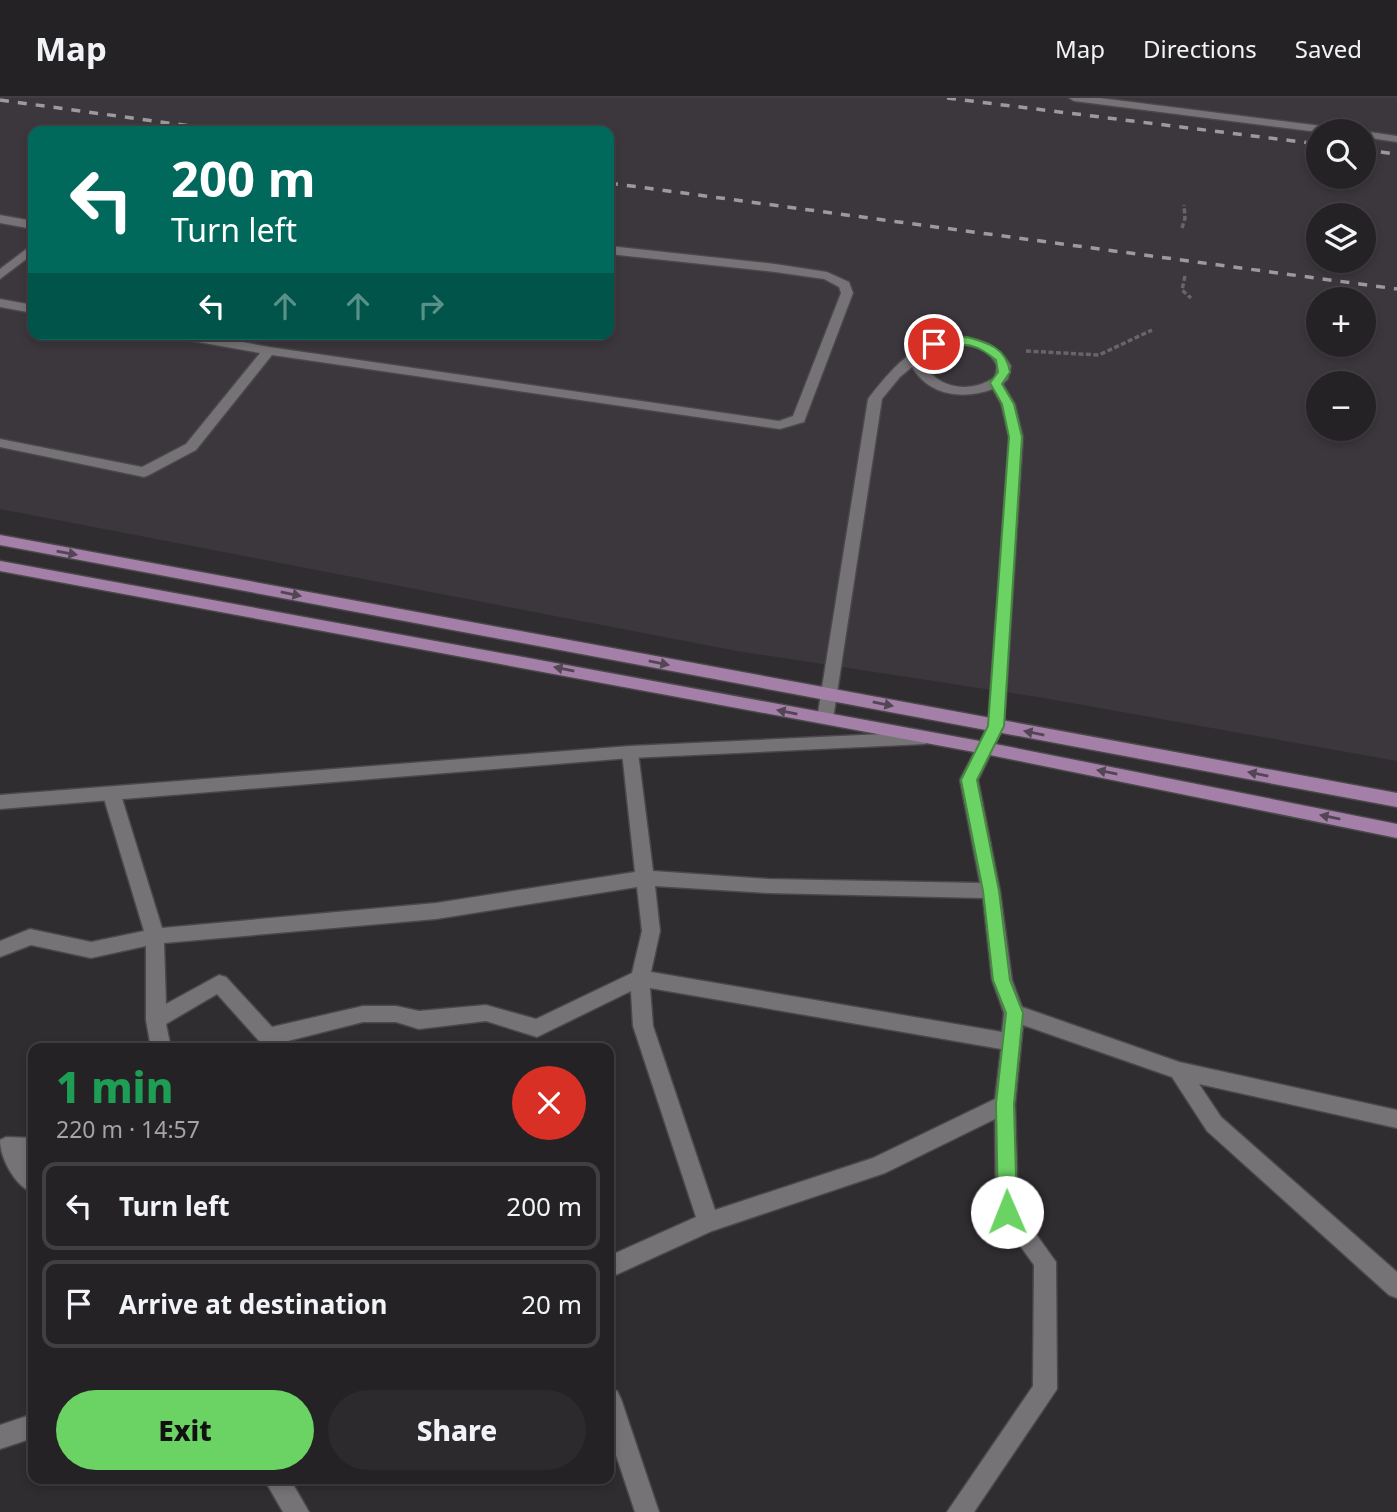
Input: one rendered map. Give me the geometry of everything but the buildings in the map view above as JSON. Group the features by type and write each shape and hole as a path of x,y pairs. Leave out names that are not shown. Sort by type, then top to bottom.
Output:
{"main road":[{"path":"0,541 1397,800"},
{"path":"0,566 985,748 1397,831"}],"street":[{"path":"1074,98 1306,127"},
{"path":"1376,136 1397,139"},
{"path":"0,219 28,224"},
{"path":"209,340 780,425 799,419 847,293 845,285 827,276 775,268 614,251"},
{"path":"0,275 28,252"},
{"path":"0,303 28,308"},
{"path":"824,719 875,399 895,374 921,354 934,344 955,340 978,343 996,352 1004,366 1001,379 996,383 970,391 940,386 920,371 918,359 921,354"},
{"path":"0,443 144,472 191,447 269,351"},
{"path":"959,1512 1045,1389 1045,1262 1007,1212 1005,1104 1014,1013 1002,980 991,891 969,780 996,726 1016,437 1008,404 996,383"},
{"path":"0,802 630,752 925,738"},
{"path":"630,752 651,931 640,978 643,1026 708,1222"},
{"path":"111,792 155,936 156,1020 160,1043"},
{"path":"0,949 30,937 91,950 155,936 436,911 644,878 768,886 991,891"},
{"path":"156,1020 219,983 268,1037 363,1014 396,1014 419,1020 486,1013 537,1028 640,978 1011,1042"},
{"path":"1014,1013 1179,1071 1397,1119"},
{"path":"1179,1071 1214,1124 1397,1287"},
{"path":"614,1265 708,1222 878,1166 1005,1104"},
{"path":"3,1149 28,1148"},
{"path":"3,1149 28,1177"},
{"path":"614,1414 647,1512"},
{"path":"0,1437 28,1428"},
{"path":"279,1484 297,1512"}],"path":[{"path":"1182,228 1185,218 1184,205"},
{"path":"1185,276 1182,290 1191,298"},
{"path":"996,352 1038,350 1099,355 1152,330"}],"shaded area":[{"path":"0,98 1397,98 1397,761 1038,697 737,651 0,509"}],"railway":[{"path":"947,98 1306,143"},
{"path":"0,100 190,126"},
{"path":"1376,152 1397,154"},
{"path":"614,184 1397,289"}],"route":[{"path":"934,344 967,341 996,352 1002,359 1004,372 996,383 1013,417 1016,437 996,726 969,780 991,891 1002,980 1014,1013 1005,1104 1007,1212"}]}
